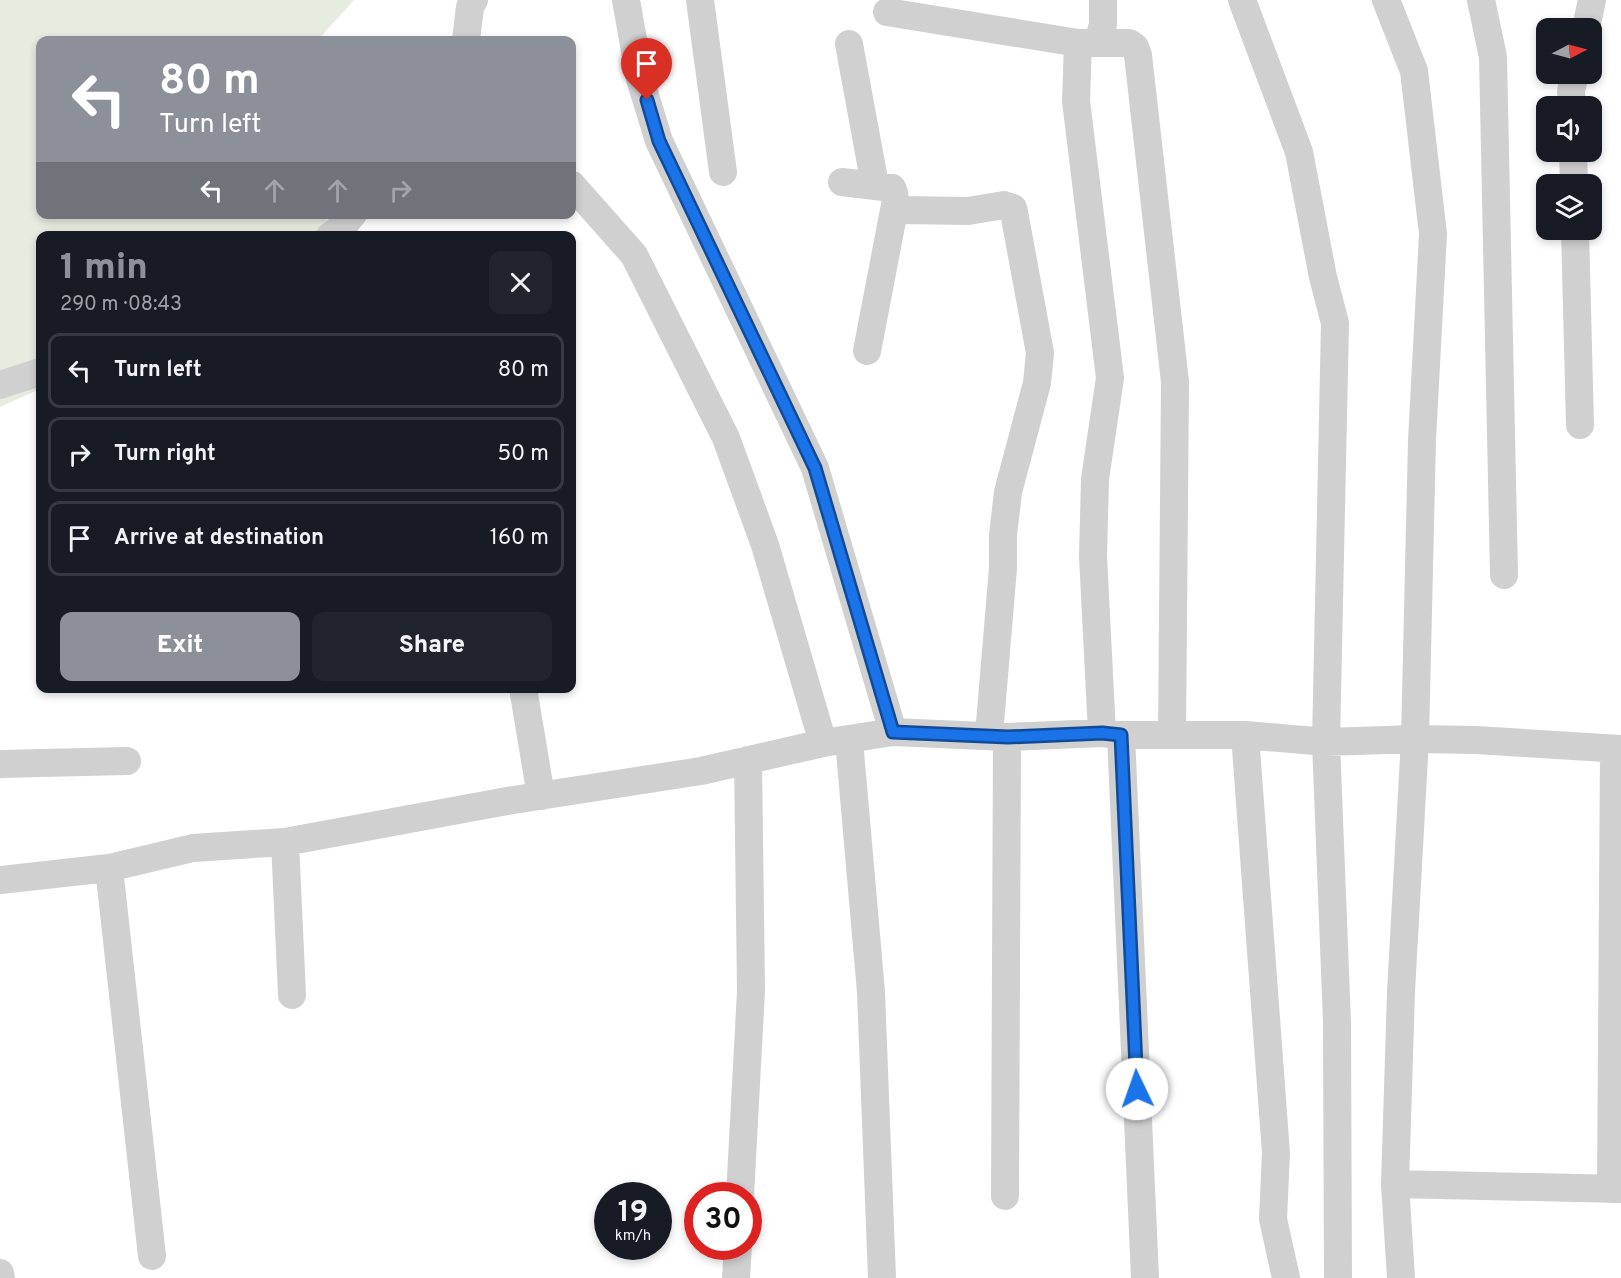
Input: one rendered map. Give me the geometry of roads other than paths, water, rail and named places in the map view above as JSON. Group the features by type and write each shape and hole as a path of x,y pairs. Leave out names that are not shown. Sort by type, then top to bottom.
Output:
{"street":[{"path":"466,36 470,7 474,0"},
{"path":"626,0 640,79 659,141 815,468 893,732"},
{"path":"700,0 723,172"},
{"path":"1103,0 1103,24 1088,43 1076,101 1110,378 1095,490 1093,556 1111,734 1145,1278"},
{"path":"1242,0 1299,152 1323,277 1335,323 1326,742 1336,1022 1338,1278"},
{"path":"1386,0 1414,71 1433,234 1422,440 1415,739 1401,992 1395,1184 1401,1278"},
{"path":"1480,0 1493,57 1504,575"},
{"path":"1588,18 1592,0"},
{"path":"887,12 1088,43 1129,43 1135,47 1138,55 1175,382 1172,735"},
{"path":"849,44 875,184"},
{"path":"842,182 875,184 892,188 894,192 895,205 867,351"},
{"path":"576,190 634,255 726,438 836,741 871,992 882,1278"},
{"path":"895,205 897,209 912,211 968,211 1004,205 1013,208 1040,353 1037,383 1008,492 1003,535 1004,568 998,736 1005,1196"},
{"path":"1575,240 1580,424"},
{"path":"0,385 36,373"},
{"path":"524,693 541,796"},
{"path":"0,880 109,868 193,848 285,842 541,796 701,771 836,741 893,732 998,736 1245,735 1326,742 1415,739 1476,740 1617,749 1616,1189 1395,1184"},
{"path":"1245,735 1276,1153 1273,1219 1286,1278"},
{"path":"0,764 127,760"},
{"path":"741,1182 751,991 748,760"},
{"path":"285,842 292,995"},
{"path":"109,868 152,1256"},
{"path":"736,1278 737,1260"},
{"path":"0,1273 1,1278"}]}
